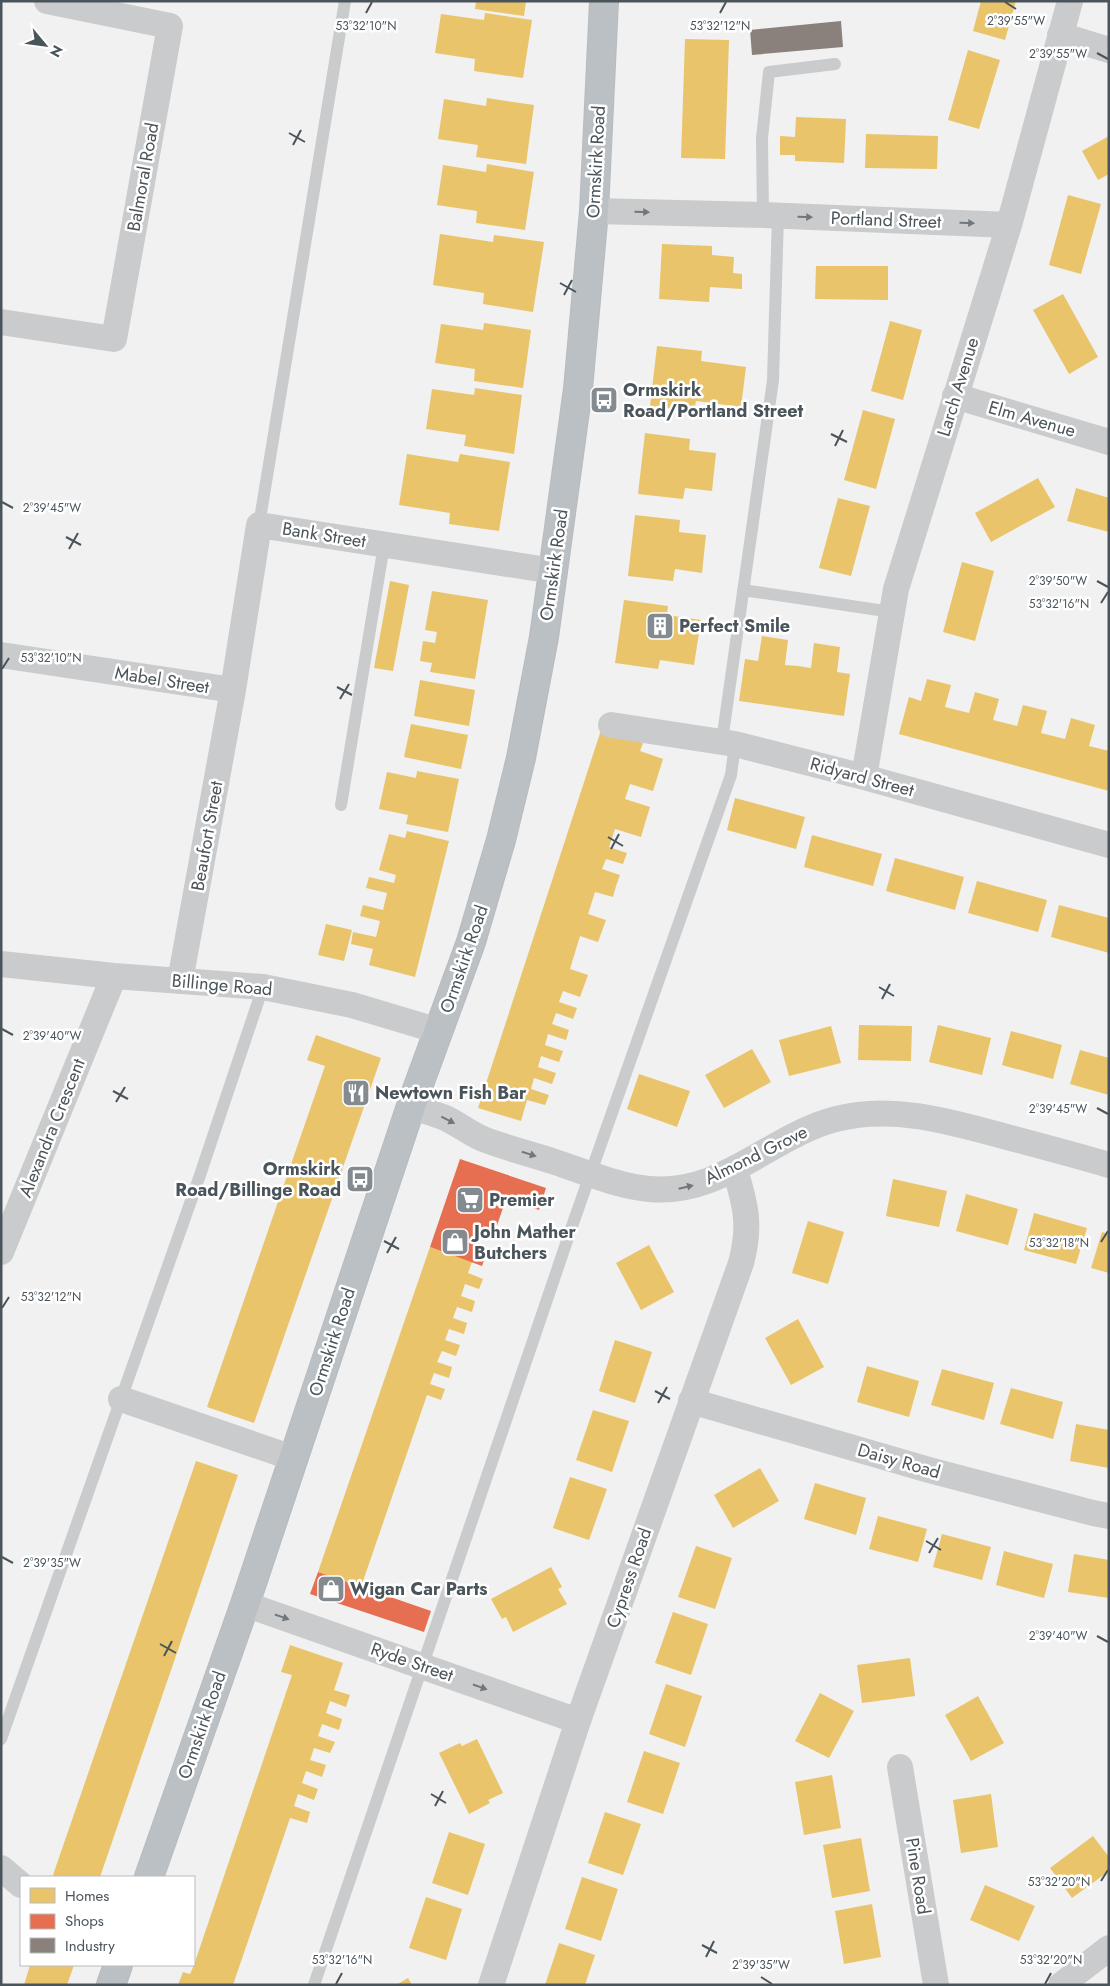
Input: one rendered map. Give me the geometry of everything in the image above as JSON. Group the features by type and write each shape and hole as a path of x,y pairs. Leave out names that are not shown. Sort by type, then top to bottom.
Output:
{"highway":[{"name":"Ormskirk Road","path":"149,1876 245,1604 411,1106 472,942 501,840 521,758 544,637 578,389 594,211 604,1"}],"street":[{"name":"Balmoral Road","path":"1,322 114,339 170,26 47,1"},
{"name":"Larch Avenue","path":"864,777 896,588 1009,225 1070,1"},
{"path":"1060,36 1109,50"},
{"name":"Portland Street","path":"594,211 770,215 1009,225"},
{"name":"Elm Avenue","path":"955,396 1109,442"},
{"name":"Bank Street","path":"234,690 259,525 553,571"},
{"name":"Mabel Street","path":"1,656 234,690"},
{"name":"Beaufort Street","path":"180,981 234,690"},
{"name":"Ridyard Street","path":"611,725 728,743 864,777 1109,845"},
{"name":"Billinge Road","path":"1,964 114,976 263,987 352,1005 439,1031"},
{"name":"Alexandra Crescent","path":"1,1252 114,976"},
{"name":"Almond Grove","path":"411,1106 444,1117 483,1139 590,1174 649,1189 676,1189 710,1181 735,1170 812,1127 837,1118 892,1113 920,1116 958,1124 1109,1165"},
{"name":"Cypress Road","path":"491,1985 578,1721 745,1247 747,1233 744,1200 735,1170"},
{"path":"121,1399 294,1458"},
{"name":"Daisy Road","path":"691,1401 929,1470 1093,1514 1109,1516"},
{"name":"Ryde Street","path":"245,1604 578,1721"},
{"name":"Pine Road","path":"900,1767 936,1985"},
{"path":"1,1868 20,1884"},
{"path":"1061,1985 1109,1948"}],"lane":[{"path":"259,525 345,1"},
{"path":"314,1985 590,1174 731,775 728,743 743,590 773,380 770,215 762,138 769,72 835,64"},
{"path":"341,805 384,545"},
{"path":"743,590 892,612"},
{"path":"1,1739 199,1178 263,987"}],"building: Homes":[{"path":"476,1 526,1 524,16 475,9"},
{"path":"981,1 1016,1 1005,40 973,31"},
{"path":"485,13 532,20 523,78 474,71 475,59 435,53 441,14 484,20"},
{"path":"685,39 729,40 725,159 681,158"},
{"path":"968,50 1000,60 979,129 948,120"},
{"path":"487,98 534,105 526,164 476,157 478,145 438,139 444,99 486,106"},
{"path":"796,117 846,119 844,163 795,161 795,155 780,155 780,136 795,137"},
{"path":"866,134 938,136 937,169 865,168"},
{"path":"1109,136 1109,174 1098,180 1082,151"},
{"path":"487,164 534,172 525,230 476,223 477,211 437,205 443,165 486,172"},
{"path":"1068,195 1101,204 1081,274 1049,265"},
{"path":"440,234 493,242 494,235 544,242 533,312 483,304 484,293 433,285"},
{"path":"662,244 712,246 712,255 734,257 733,273 742,274 742,289 710,287 709,302 659,299"},
{"path":"816,266 888,266 888,300 815,299"},
{"path":"1063,294 1098,357 1069,374 1033,310"},
{"path":"890,321 922,330 903,400 871,391"},
{"path":"484,323 531,330 523,388 474,381 475,369 435,363 441,324 483,330"},
{"path":"657,346 702,351 701,361 746,367 741,407 696,401 694,411 650,406"},
{"path":"475,388 522,395 514,454 464,446 466,435 426,429 432,389 474,395"},
{"path":"863,410 895,419 876,489 844,480"},
{"path":"645,433 690,439 689,450 716,453 712,491 685,488 683,499 638,494"},
{"path":"407,454 458,462 460,454 510,462 499,531 449,524 450,513 399,505"},
{"path":"1038,478 1055,507 991,542 975,513"},
{"path":"1076,488 1109,498 1109,532 1067,521"},
{"path":"838,498 870,506 851,576 819,568"},
{"path":"635,515 680,520 679,532 706,535 702,573 675,569 673,581 628,576"},
{"path":"962,562 994,571 975,641 943,632"},
{"path":"390,581 409,585 393,671 374,668"},
{"path":"432,591 488,600 475,679 430,672 432,663 420,661 423,641 435,643 437,632 425,630"},
{"path":"624,600 668,606 667,615 701,620 694,665 660,660 658,669 615,663"},
{"path":"762,636 788,640 785,665 811,668 814,643 840,647 837,672 850,674 844,716 739,701 745,659 758,661"},
{"path":"927,679 951,685 945,707 969,713 975,692 999,699 993,720 1017,726 1023,705 1047,711 1041,733 1065,739 1071,718 1095,725 1089,746 1109,751 1109,791 899,734 909,697 921,701"},
{"path":"420,680 475,690 469,726 414,716"},
{"path":"411,724 468,735 461,769 404,757"},
{"path":"601,730 643,743 640,751 663,759 653,791 630,784 625,799 650,807 641,837 615,829 609,847 627,853 623,864 606,859 602,869 620,875 613,897 595,892 588,914 606,920 598,942 580,936 570,969 588,975 580,997 563,991 559,1002 577,1008 573,1019 556,1013 552,1024 569,1030 566,1040 548,1034 545,1045 563,1051 559,1062 541,1056 538,1067 556,1073 552,1084 534,1078 531,1089 549,1095 545,1105 527,1100 521,1121 478,1108"},
{"path":"417,771 459,779 448,832 406,824 408,815 379,809 387,772 416,778"},
{"path":"735,798 805,817 796,849 727,830"},
{"path":"407,831 449,841 415,977 369,965 373,949 351,944 353,932 376,937 380,921 360,916 363,905 383,910 387,893 366,888 369,877 394,883 396,875 379,870 389,834 405,838"},
{"path":"812,835 882,854 873,886 804,867"},
{"path":"895,858 964,877 955,910 886,891"},
{"path":"977,881 1047,900 1038,932 968,913"},
{"path":"1059,905 1109,918 1109,953 1051,937"},
{"path":"326,924 352,930 344,961 318,955"},
{"path":"859,1025 912,1026 911,1061 858,1060"},
{"path":"938,1025 991,1038 982,1075 929,1062"},
{"path":"831,1026 841,1063 789,1076 779,1040"},
{"path":"1011,1031 1062,1045 1053,1079 1002,1065"},
{"path":"316,1035 381,1058 254,1423 207,1407 325,1066 307,1060"},
{"path":"752,1049 771,1082 724,1108 705,1075"},
{"path":"1080,1050 1109,1058 1109,1095 1070,1084"},
{"path":"639,1074 690,1091 677,1127 627,1109"},
{"path":"893,1179 947,1191 939,1227 886,1216"},
{"path":"966,1194 1018,1209 1008,1245 956,1231"},
{"path":"1034,1213 1087,1228 1076,1264 1024,1250"},
{"path":"808,1221 844,1232 828,1284 792,1273"},
{"path":"1102,1232 1109,1234 1109,1273 1091,1268"},
{"path":"649,1245 674,1292 641,1310 616,1263"},
{"path":"430,1247 472,1262 468,1273 483,1279 479,1289 465,1284 461,1296 475,1301 472,1312 457,1307 453,1318 467,1323 464,1334 449,1329 445,1340 460,1345 456,1356 442,1351 437,1362 452,1367 449,1378 434,1373 430,1384 445,1389 441,1400 427,1395 361,1587 318,1572"},
{"path":"798,1319 824,1367 791,1385 765,1338"},
{"path":"615,1340 652,1352 635,1403 599,1391"},
{"path":"867,1366 919,1381 909,1417 857,1402"},
{"path":"942,1369 994,1383 984,1420 931,1405"},
{"path":"1011,1388 1063,1402 1053,1439 1000,1424"},
{"path":"593,1410 629,1421 612,1472 576,1460"},
{"path":"1076,1424 1109,1430 1109,1468 1070,1461"},
{"path":"196,1461 238,1475 100,1876 53,1875"},
{"path":"760,1468 779,1501 733,1528 714,1495"},
{"path":"570,1477 607,1489 589,1540 553,1528"},
{"path":"815,1483 866,1498 856,1535 804,1519"},
{"path":"878,1516 927,1529 918,1562 869,1549"},
{"path":"942,1534 991,1547 982,1580 933,1567"},
{"path":"696,1546 732,1558 715,1609 678,1597"},
{"path":"1004,1551 1053,1564 1044,1598 996,1585"},
{"path":"1074,1554 1109,1560 1109,1598 1068,1592"},
{"path":"551,1567 562,1587 558,1589 567,1604 513,1632 506,1617 502,1619 491,1599"},
{"path":"673,1612 708,1624 691,1675 655,1663"},
{"path":"290,1645 343,1663 334,1690 350,1695 346,1707 330,1701 326,1713 342,1719 339,1730 322,1724 318,1736 335,1742 330,1753 314,1748 310,1760 326,1765 322,1777 306,1771 302,1783 318,1789 314,1800 298,1794 294,1806 310,1812 307,1823 290,1818 233,1985 178,1985 183,1972 190,1974 195,1966 292,1675 281,1672"},
{"path":"910,1658 915,1696 862,1703 857,1665"},
{"path":"666,1684 702,1696 685,1747 649,1734"},
{"path":"820,1693 854,1711 829,1758 795,1741"},
{"path":"978,1696 1004,1743 971,1761 945,1715"},
{"path":"477,1739 503,1793 488,1800 490,1803 469,1814 439,1753 460,1743 462,1746"},
{"path":"644,1751 680,1763 663,1814 627,1802"},
{"path":"832,1775 841,1828 804,1835 795,1782"},
{"path":"991,1794 998,1847 961,1853 953,1800"},
{"path":"605,1812 641,1824 623,1875 588,1863"},
{"path":"449,1832 485,1844 468,1895 432,1883"},
{"path":"1093,1836 1109,1857 1109,1871 1072,1898 1050,1868"},
{"path":"861,1838 870,1891 832,1898 823,1845"},
{"path":"582,1877 618,1889 601,1941 565,1929"},
{"path":"985,1885 1035,1906 1019,1941 970,1920"},
{"path":"426,1897 462,1909 446,1960 409,1948"},
{"path":"872,1904 881,1957 844,1964 835,1911"},
{"path":"559,1943 595,1955 585,1985 545,1985"},
{"path":"30,1966 74,1966 67,1985 24,1985"},
{"path":"408,1978 412,1985 396,1985"}],"building: Shops":[{"name":"Premier","path":"460,1159 546,1188 539,1210 496,1195 492,1204 503,1208 495,1231 484,1227 477,1249 487,1252 482,1266 430,1247"},
{"path":"318,1572 431,1611 424,1632 310,1594"}],"building: Industry":[{"path":"841,21 843,47 752,55 750,30"}],"place":[{"name":"Ormskirk Road/Portland Street","path":"604,400"},
{"name":"Perfect Smile","path":"660,626"},
{"name":"Newtown Fish Bar","path":"356,1093"},
{"name":"Ormskirk Road/Billinge Road","path":"360,1179"},
{"name":"Premier","path":"470,1200"},
{"name":"John Mather Butchers","path":"455,1242"},
{"name":"Wigan Car Parts","path":"331,1589"}]}
